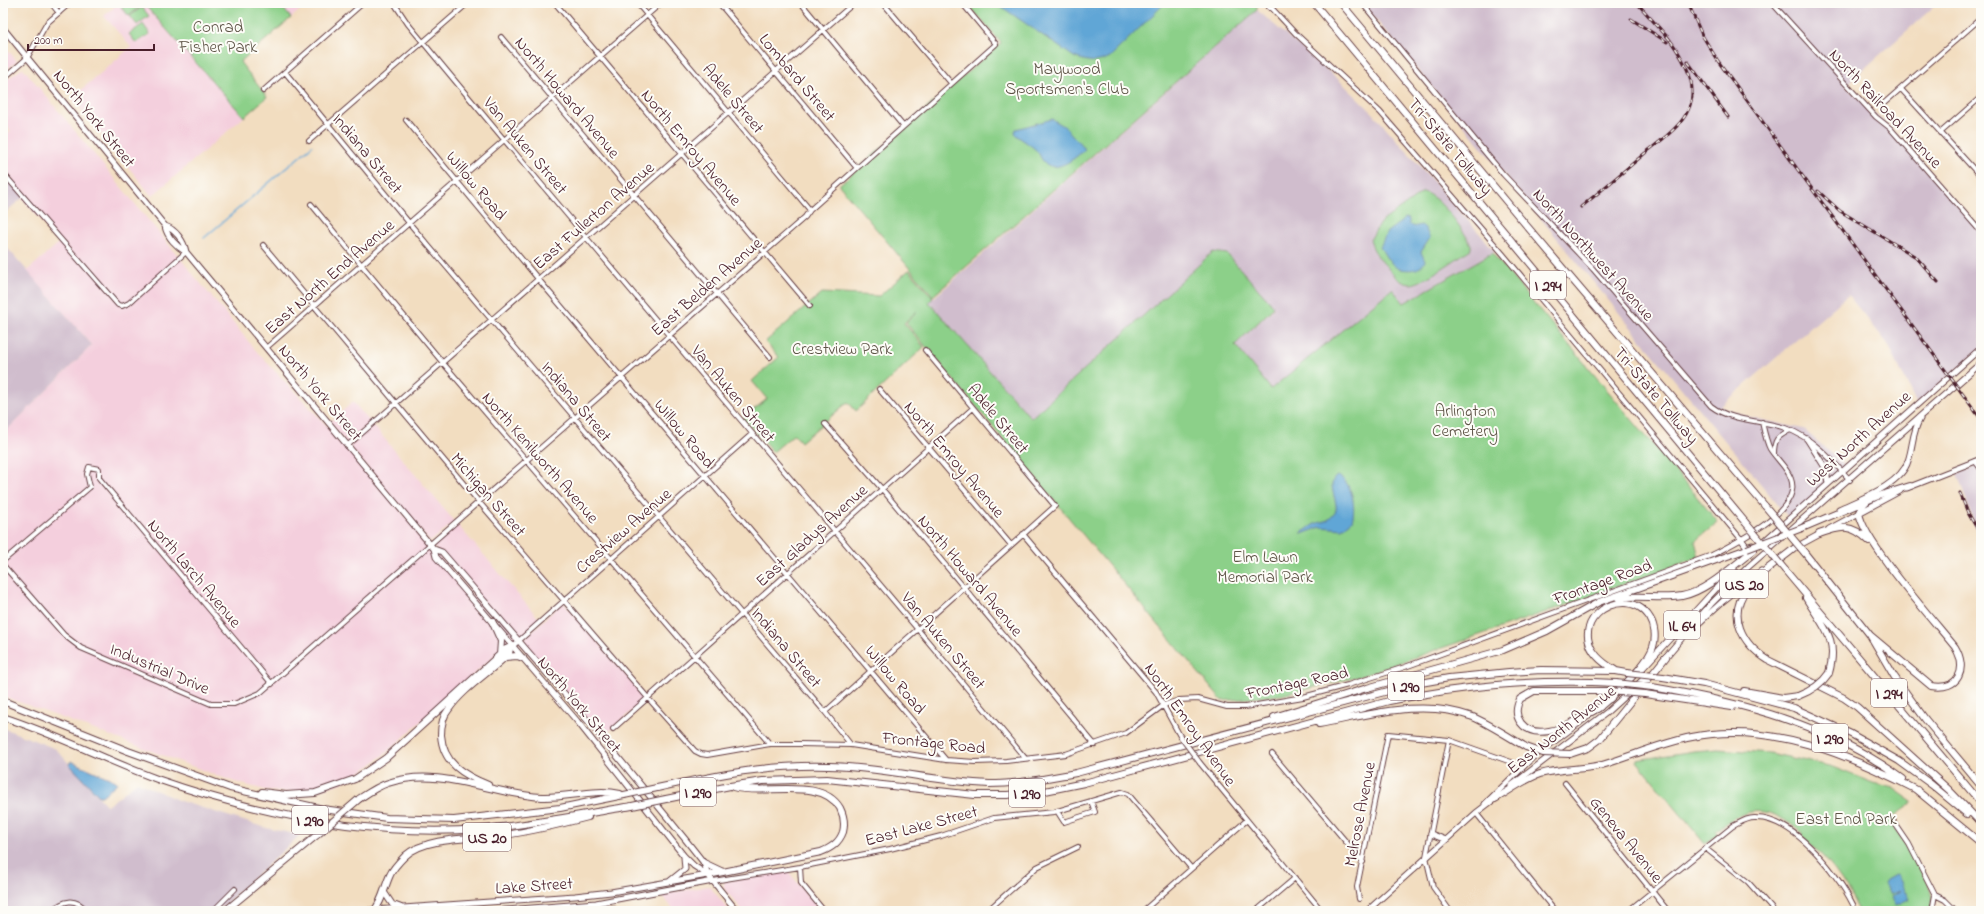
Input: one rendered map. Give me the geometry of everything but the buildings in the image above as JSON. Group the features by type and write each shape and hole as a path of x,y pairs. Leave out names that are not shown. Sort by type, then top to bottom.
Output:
{"highway":[{"name":"Tri-State Tollway","path":"1314,3 1785,570 1981,803"},
{"name":"Tri-State Tollway","path":"1341,3 1526,225 1804,552 1870,635 1894,676 1925,718 1981,786"},
{"name":"US 20","path":"1201,741 1324,701 1503,650 1546,631 1599,602 1747,549 1870,499 1910,486"},
{"path":"1870,499 1858,512 1860,523 1877,549 1955,647 1961,656 1962,671 1954,681 1948,685 1942,687 1931,686 1870,635"},
{"path":"1819,534 1847,527 1859,532 1877,549"},
{"path":"1599,602 1628,596 1675,597 1691,594 1710,582 1753,547"},
{"path":"1796,547 1754,581 1744,594 1739,608 1739,623 1742,634 1748,644 1757,653 1768,660 1844,698 1857,707 1949,790 1981,824"},
{"path":"1704,684 1783,698 1798,696 1812,690 1824,680 1829,673 1833,658 1830,638 1797,583"},
{"path":"1610,699 1646,659 1653,647 1655,633 1650,618 1642,610 1630,604 1615,604 1601,610 1592,620 1588,634 1588,641 1593,653 1616,671"},
{"path":"492,621 501,641 503,656"},
{"path":"503,791 468,776 458,770 444,753 441,730 448,710 503,656 506,650 514,645"},
{"path":"230,788 286,794 315,793 355,779 386,758 503,656 517,656 523,658"},
{"name":"US 20","path":"1284,730 1394,710 1439,709 1474,718 1526,747 1543,753 1570,754 1588,748 1600,739 1666,657"},
{"name":"I 290","path":"3,701 128,751 230,788 323,809 386,818 454,820 560,808 735,771 803,766 864,768 977,783 1028,782 1076,772 1201,741 1384,691 1449,678 1541,670 1616,671 1704,684 1794,708 1851,734 1899,761 1981,824"},
{"name":"I 290","path":"3,717 60,738 157,778 282,815 339,824 399,829 481,829 535,822 632,806 730,786 763,782 827,778 949,794 1007,795 1030,793 1084,783 1389,701 1464,688 1530,682 1616,683 1652,687 1722,700 1771,714 1814,730 1882,764 1917,790 1981,843"},
{"path":"1600,707 1569,725 1544,731 1526,728 1520,722 1516,713 1520,700 1524,696 1534,691 1608,691 1685,698 1771,714"},
{"path":"1495,799 1540,774 1595,767 1670,742 1694,737 1724,734 1779,738 1824,749 1859,762 1917,790"},
{"path":"225,911 359,799 387,783 419,777 438,777 527,796 553,798 610,792 624,795"},
{"path":"708,874 828,850 838,841 842,834 844,823 842,814 836,804 820,792 792,789 746,790 730,786"},
{"name":"US 20","path":"374,911 380,903 390,875 397,864 406,854 420,847 434,842 506,835 553,826 632,806"},
{"path":"704,863 723,872"}],"main road":[{"name":"North York Street","path":"3,28 165,226 166,232 178,248 186,252 429,544 434,549 442,552 523,658 577,721 684,856 694,866 708,874"},
{"name":"West North Avenue","path":"1753,547 1828,484 1981,348"},
{"name":"West North Avenue","path":"1760,557 1850,480 1981,363"},
{"path":"1801,527 1874,492 1901,474 1908,462 1914,433 1922,415"},
{"path":"1807,439 1826,469 1828,484"},
{"name":"US 20","path":"1675,646 1743,584 1796,547 1858,512 1910,486 1981,458"},
{"path":"1741,539 1747,546 1753,547"},
{"name":"East North Avenue","path":"1476,813 1532,758 1610,699 1648,663 1753,547"},
{"name":"North York Street","path":"434,549 436,558 492,621 594,728 704,863 708,874 737,911"},
{"name":"East North Avenue","path":"1367,911 1476,813 1622,700 1666,657 1725,590 1760,557"},
{"path":"1431,834 1446,840"},
{"path":"666,883 681,874 685,869 684,856"},
{"name":"Lake Street","path":"360,911 574,896 666,883 708,874"},
{"name":"Lake Street","path":"494,911 554,908 596,903 713,881"},
{"path":"384,892 392,904 405,909"}],"street":[{"path":"51,3 59,13"},
{"path":"3,79 28,58 47,23 70,3"},
{"path":"263,91 363,3"},
{"name":"Van Auken Street","path":"394,3 424,43 505,140 1025,758"},
{"path":"309,141 329,126 468,3"},
{"name":"North Emroy Avenue","path":"555,3 810,306"},
{"name":"Adele Street","path":"637,3 810,210"},
{"name":"East North End Avenue","path":"266,348 410,224 661,3"},
{"name":"Lombard Street","path":"719,3 856,167"},
{"path":"801,3 903,126"},
{"name":"East Fullerton Avenue","path":"347,446 587,238 854,3"},
{"path":"883,3 951,83"},
{"name":"East Belden Avenue","path":"429,544 527,461 669,335 806,217 810,210 856,167 996,44 962,3"},
{"name":"North Northwest Avenue","path":"1362,3 1503,174 1588,264 1711,406 1723,412 1790,430 1807,439 1824,453 1850,480"},
{"name":"North Railroad Avenue","path":"1772,3 1876,117 1890,128 1981,232"},
{"path":"1270,4 1295,33 1380,112 1503,254 1741,539"},
{"path":"1882,105 1981,18"},
{"name":"North Howard Avenue","path":"501,37 770,357"},
{"name":"Indiana Street","path":"285,72 410,224 826,712 851,745"},
{"path":"1901,88 1981,177"},
{"path":"1940,133 1981,96"},
{"name":"Willow Road","path":"406,120 538,280 704,476 872,670 946,760"},
{"path":"3,173 113,302 120,306 129,303 186,252"},
{"name":"North Kenilworth Avenue","path":"311,204 443,363 770,744"},
{"name":"Michigan Street","path":"263,246 479,502 648,698 695,751 700,754"},
{"name":"Adele Street","path":"925,350 1055,506 1023,534"},
{"name":"North Emroy Avenue","path":"879,390 1011,545"},
{"name":"East Gladys Avenue","path":"613,729 973,408"},
{"name":"Frontage Road","path":"700,754 707,755 770,744 851,745 946,760 975,762 1066,754 1126,733 1164,705 1180,700 1198,698 1227,707 1245,707 1303,697 1348,685 1405,667 1712,555 1741,539 1769,521 1785,506 1792,493 1792,482 1788,472 1770,448 1762,422"},
{"name":"North Howard Avenue","path":"825,424 882,489 1095,745"},
{"path":"1774,454 1774,443 1778,437 1790,430"},
{"name":"Crestview Avenue","path":"514,645 752,434"},
{"path":"1975,461 1981,469"},
{"name":"North Larch Avenue","path":"3,561 90,487 87,474 90,467 99,469 99,478 272,684"},
{"path":"826,712 1023,534"},
{"name":"North Emroy Avenue","path":"1023,534 1156,692 1180,736 1200,763 1322,911"},
{"name":"Industrial Drive","path":"3,565 64,635 82,648 211,704 234,704 250,699 272,684 429,544"},
{"name":"Melrose Avenue","path":"1359,899 1357,887 1388,734 1448,740"},
{"path":"1450,911 1433,887 1426,857 1448,740 1514,763"},
{"path":"1272,754 1363,862"},
{"name":"Geneva Avenue","path":"1565,783 1668,911"},
{"name":"East Lake Street","path":"713,881 800,867 907,845 941,836 994,818 1057,811 1122,792 1128,794 1191,868"},
{"path":"1057,811 1064,822 1096,812 1091,801"},
{"path":"1476,813 1555,911"},
{"path":"1628,911 1733,826 1750,818 1765,819 1780,825 1800,839 1825,862 1843,886 1856,911"},
{"path":"1143,911 1247,820"},
{"path":"1894,822 1909,844 1936,895 1945,900 1956,911"},
{"path":"987,911 1036,867 1078,847"},
{"path":"1705,848 1739,874 1774,911"},
{"path":"800,867 801,883 824,911"},
{"path":"1256,911 1295,878"},
{"path":"210,911 215,909 235,889"},
{"path":"1932,911 1936,895"},
{"path":"51,911 66,901 74,901 87,911"},
{"path":"602,911 612,908 618,911"}],"shaded area":[{"path":"119,3 143,3 244,117 152,196 72,98 131,47 104,16"},
{"path":"279,3 308,3 291,18"},
{"path":"1362,3 1938,3 1846,85 1890,128 1981,232 1981,348 1917,405 1888,344 1848,295 1721,406 1746,416 1803,429 1847,467 1789,518"},
{"path":"1257,10 1339,80 1372,112 1495,251 1404,303 1392,289 1271,389 1235,345 1274,308 1213,252 1031,418 929,302"},
{"path":"3,44 17,61 3,73"},
{"path":"23,68 258,353 344,444 511,641 386,753 364,770 341,783 315,791 288,792 265,790 232,781 3,696 3,434 92,345 27,271 60,242 22,198 24,196 3,171 3,138 11,131 3,121 3,110 7,107 3,103 3,82"},
{"path":"3,171 25,196 3,214"},
{"path":"3,243 92,345 3,434"},
{"path":"353,402 371,423 347,444 330,422"},
{"path":"373,425 455,522 430,542 349,446"},
{"path":"1981,465 1981,544 1957,473"},
{"path":"456,523 540,620 516,642 432,545"},
{"path":"563,602 646,698 602,738 519,643"},
{"path":"3,728 56,749 107,806 137,782 180,801 266,828 300,835 223,906 214,911 10,911 3,903"},
{"path":"788,871 820,911 743,911 723,887 725,881"},
{"path":"709,886 730,911 675,911 661,894"}],"green space":[{"path":"126,3 140,3 142,5 129,16 121,7"},
{"name":"Conrad Fisher Park","path":"143,3 279,3 291,18 240,62 267,97 244,117"},
{"name":"Maywood Sportsmen's Club","path":"967,3 1257,3 1257,10 933,296 839,185 1001,43"},
{"path":"142,7 149,16 137,25 130,16"},
{"path":"143,24 150,34 136,43 129,34"},
{"path":"1423,192 1436,200 1450,214 1468,239 1471,249 1423,280 1410,284 1397,278 1382,262 1370,240 1380,223"},
{"path":"1213,252 1227,254 1274,307 1235,345 1271,389 1392,289 1404,303 1492,253 1718,522 1695,541 1699,557 1595,595 1361,676 1282,695 1222,701 906,323 917,311 904,323 924,347 856,411 848,402 801,442 794,434 773,452 743,418 767,399 752,381 779,357 765,342 822,293 879,296 909,270 933,298 929,302 1031,418"},
{"name":"East End Park","path":"1718,749 1769,753 1830,766 1873,783 1893,788 1913,802 1889,820 1907,847 1927,882 1932,899 1930,911 1859,911 1848,890 1834,870 1819,852 1801,836 1802,833 1779,817 1769,813 1759,811 1749,812 1738,816 1715,831 1718,834 1705,844 1636,760 1694,751"}],"water":[{"path":"996,3 1165,3 1110,57 1101,61 1092,62 1074,57"},
{"path":"1052,119 1064,126 1085,149 1072,160 1061,166 1055,167 1045,163 1039,153 1016,135 1015,132 1016,129"},
{"path":"1406,218 1409,219 1409,224 1412,226 1421,225 1425,228 1430,238 1421,252 1425,261 1423,265 1414,270 1398,269 1388,260 1380,247 1387,232"},
{"path":"1337,476 1347,483 1350,489 1354,509 1352,521 1342,529 1321,527 1302,534 1305,530 1326,521 1334,514 1336,505 1332,484 1333,480"},
{"path":"71,761 116,781 117,783 102,796 99,796 69,764"},
{"path":"1895,875 1897,876 1909,900 1896,906 1891,896 1900,891 1899,890 1890,894 1884,883 1886,880"}],"waterway":[{"path":"204,238 312,146"}],"railway":[{"path":"1637,3 1670,40"},
{"path":"1688,3 1702,35 1718,61 1981,419"},
{"path":"1631,19 1667,42"},
{"path":"1581,207 1669,134 1686,115 1691,103 1691,80 1682,58 1667,36"},
{"path":"1688,62 1728,117"},
{"path":"1818,191 1840,211 1916,257 1938,282"},
{"path":"1960,493 1968,513 1981,535"}],"park label":[{"name":"Crestview Park","path":"842,348"},
{"name":"Arlington Cemetery","path":"1465,420"},
{"name":"Elm Lawn Memorial Park","path":"1265,566"}]}
